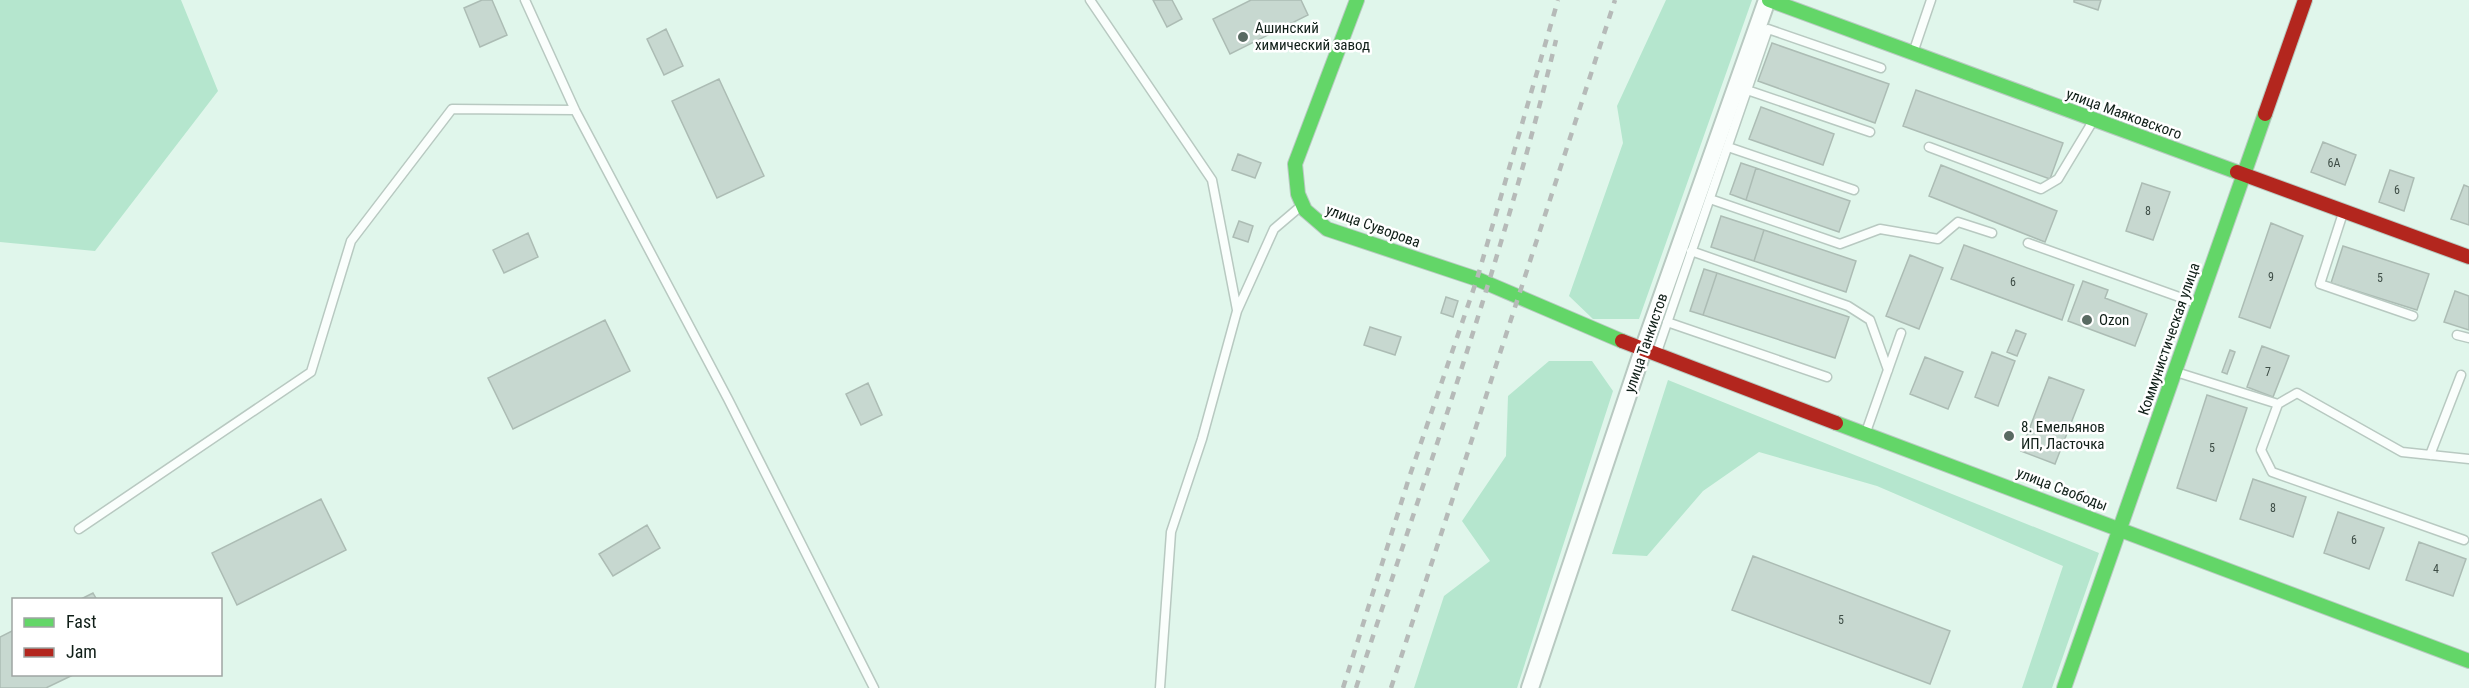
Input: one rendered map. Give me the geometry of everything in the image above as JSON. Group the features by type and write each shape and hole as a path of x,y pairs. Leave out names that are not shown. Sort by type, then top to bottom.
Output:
{"street":[{"path":"1302,206 1295,183 1295,164 1357,0"},
{"name":"улица Маяковского","path":"1768,0 2469,257"},
{"name":"улица Танкистов","path":"1530,688 1649,352 1768,0"},
{"name":"Коммунистическая улица","path":"2064,688 2305,0"},
{"name":"улица Суворова","path":"1302,206 1311,220 1327,230 1476,279 1649,352"},
{"name":"улица Свободы","path":"1649,352 2469,661"}],"lane":[{"path":"525,0 575,110 728,399 874,688"},
{"path":"1090,0 1212,180 1237,311"},
{"path":"1912,53 1931,0"},
{"path":"1649,352 1667,322 1768,28 1881,68"},
{"path":"1747,90 1870,132"},
{"path":"79,529 311,372 351,242 452,109 575,110"},
{"path":"1929,147 2041,189 2058,179 2093,120"},
{"path":"1728,147 1854,190"},
{"path":"1710,199 1840,244 1880,229 1938,239 1958,222 1992,233"},
{"path":"1160,688 1171,532 1202,439 1237,311 1274,229 1302,206"},
{"path":"2343,212 2320,284 2414,316"},
{"path":"2028,243 2199,304"},
{"path":"1691,251 1848,306 1870,321 1888,370"},
{"path":"1667,322 1827,377"},
{"path":"1865,433 1901,333"},
{"path":"2457,335 2469,338"},
{"path":"2175,372 2278,404"},
{"path":"2430,455 2461,375"},
{"path":"2464,540 2272,472 2261,450 2278,404 2297,393 2402,452 2469,459"}],"green space":[{"path":"0,0 181,0 218,91 95,251 0,242"},
{"path":"1666,0 1752,0 1639,319 1593,319 1569,296 1623,143 1617,106"},
{"path":"1549,361 1592,361 1613,391 1517,688 1414,688 1444,596 1490,561 1462,521 1506,456 1508,396"},
{"path":"1668,380 2099,553 2052,688 2022,688 2063,566 1877,486 1759,452 1703,491 1647,556 1612,554"}],"building":[{"path":"482,0 492,0 507,35 480,47 464,8"},
{"path":"1153,0 1172,0 1182,19 1167,27"},
{"name":"Ашинский химический завод","path":"1251,0 1301,0 1308,15 1230,54 1213,19"},
{"path":"2074,0 2101,0 2098,10 2074,2"},
{"path":"666,29 683,66 664,75 647,39"},
{"path":"1772,43 1889,84 1875,123 1758,81"},
{"path":"719,79 764,176 717,198 672,101"},
{"path":"1916,90 2063,143 2050,179 1903,126"},
{"path":"1761,107 1834,134 1823,165 1749,139"},
{"path":"2323,142 2356,155 2345,185 2311,172"},
{"path":"1238,154 1261,163 1255,178 1232,170"},
{"path":"1741,163 1756,168 1746,200 1730,194"},
{"path":"1941,165 2057,211 2045,242 1929,196"},
{"path":"1756,168 1850,201 1839,232 1746,200"},
{"path":"2390,170 2414,178 2404,211 2379,202"},
{"path":"2142,183 2170,192 2153,240 2126,231"},
{"path":"2464,185 2469,187 2469,225 2451,219"},
{"path":"1721,216 1764,230 1754,261 1711,247"},
{"path":"1239,221 1253,226 1248,242 1233,237"},
{"path":"2271,223 2303,236 2270,328 2239,317"},
{"path":"1764,230 1856,261 1846,292 1754,261"},
{"path":"528,233 538,257 504,273 493,250"},
{"path":"1964,245 2074,285 2062,320 1951,279"},
{"path":"2343,246 2429,274 2417,310 2331,283"},
{"path":"1910,255 1943,268 1919,329 1886,316"},
{"path":"1704,269 1717,273 1703,315 1690,311"},
{"path":"1717,273 1849,317 1835,358 1703,315"},
{"path":"2083,281 2108,290 2105,298 2147,314 2135,346 2068,321"},
{"path":"2455,291 2469,296 2469,330 2444,322"},
{"path":"1446,297 1458,301 1453,317 1441,313"},
{"path":"605,320 630,371 513,429 488,378"},
{"path":"1370,327 1401,337 1395,355 1364,345"},
{"path":"2016,330 2026,334 2017,356 2007,352"},
{"path":"2262,346 2289,356 2273,397 2247,387"},
{"path":"2230,350 2235,352 2227,374 2222,372"},
{"path":"1992,352 2015,361 1998,406 1975,397"},
{"path":"1925,357 1963,372 1948,409 1910,394"},
{"path":"2049,377 2084,390 2055,464 2021,451"},
{"path":"868,383 882,415 861,425 846,394"},
{"path":"2207,395 2247,408 2216,501 2177,488"},
{"path":"2253,479 2306,497 2293,537 2240,519"},
{"path":"321,499 346,550 237,605 212,553"},
{"path":"2338,512 2384,528 2369,569 2324,553"},
{"path":"647,525 660,548 613,576 599,554"},
{"path":"2419,542 2466,559 2453,596 2406,580"},
{"path":"1753,556 1950,631 1930,684 1732,610"},
{"path":"93,593 96,598 83,598"},
{"path":"12,631 12,676 71,676 46,688 0,688 0,637"}],"railway":[{"path":"1343,688 1409,478 1477,279 1558,0"},
{"path":"1391,688 1615,0"},
{"path":"1356,688 1488,285 1556,40"}],"traffic: fast":[{"path":"1357,0 1295,164 1298,194 1305,210 1327,229 1477,279 1622,341"},
{"path":"1769,0 2237,172"},
{"path":"2064,688 2265,114"},
{"path":"1836,423 2469,661"}],"traffic: jam":[{"path":"2265,114 2305,0"},
{"path":"2237,172 2469,257"},
{"path":"1622,341 1836,423"}],"place":[{"name":"Ашинский химический завод","path":"1243,37"},
{"name":"Ozon","path":"2087,320"},
{"name":"8. Емельянов ИП, Ласточка","path":"2009,436"}]}
